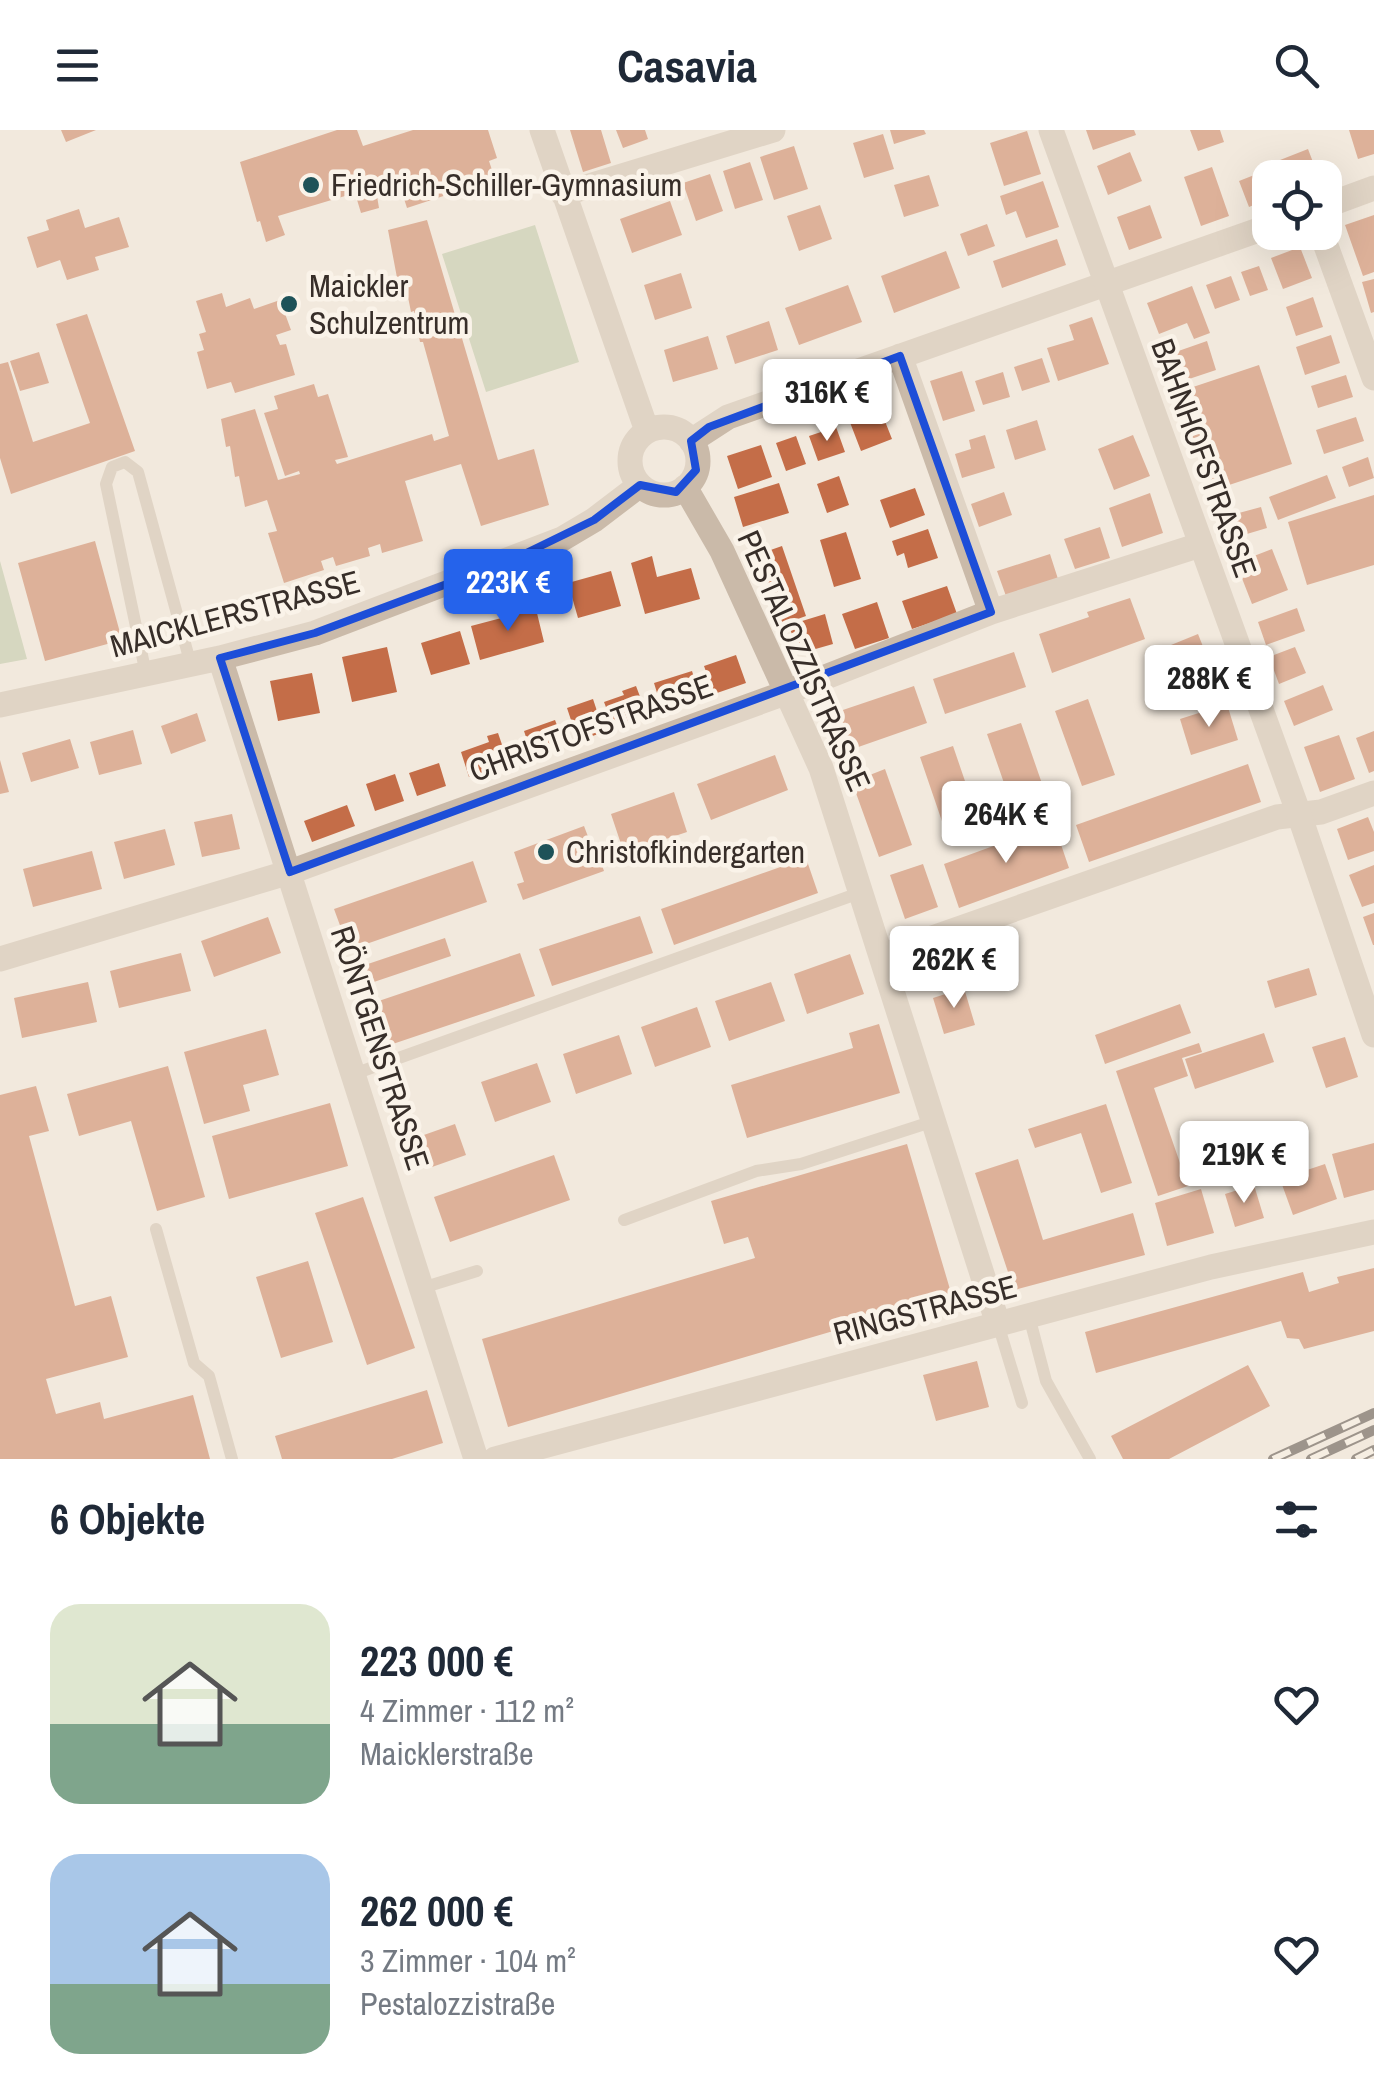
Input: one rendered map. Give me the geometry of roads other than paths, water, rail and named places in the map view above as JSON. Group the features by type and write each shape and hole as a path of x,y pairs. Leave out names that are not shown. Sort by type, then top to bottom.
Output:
{"street":[{"path":"542,130 647,431"},
{"path":"563,194 773,130"},
{"name":"BAHNHOFSTRASSE","path":"1051,130 1200,546 1366,990 1374,1035"},
{"path":"1342,200 1374,188"},
{"path":"691,441 728,417 1252,232"},
{"path":"1328,250 1374,378"},
{"path":"900,356 991,612"},
{"path":"676,429 691,441 698,460 692,480 684,487 657,494 640,485 630,461 634,444 647,431 676,429"},
{"name":"MAICKLERSTRASSE","path":"0,705 220,658 316,633 562,539 640,485"},
{"name":"PESTALOZZISTRASSE","path":"684,487 722,551 821,768 998,1324"},
{"name":"CHRISTOFSTRASSE","path":"0,959 290,872 785,693 991,612 1154,566 1200,546"},
{"name":"RÖNTGENSTRASSE","path":"220,658 476,1459"},
{"path":"881,956 1278,818 1321,812 1374,793"},
{"name":"RINGSTRASSE","path":"496,1459 1212,1267 1374,1232"}],"lane":[{"path":"146,674 106,484 112,467 125,462 138,472 191,664"},
{"path":"354,1074 862,892"},
{"path":"624,1220 756,1171 801,1164 934,1121"},
{"path":"156,1229 194,1363 209,1376 232,1459"},
{"path":"422,1288 478,1271"},
{"path":"1030,1316 1046,1381 1090,1459"},
{"path":"998,1324 1022,1403"}],"railway":[{"path":"1273,1459 1374,1413"},
{"path":"1311,1459 1374,1430"},
{"path":"1356,1459 1374,1450"}],"place":[{"name":"Friedrich-Schiller-Gymnasium","path":"311,185"},
{"name":"Maickler Schulzentrum","path":"289,304"},
{"name":"Christofkindergarten","path":"546,852"}]}
